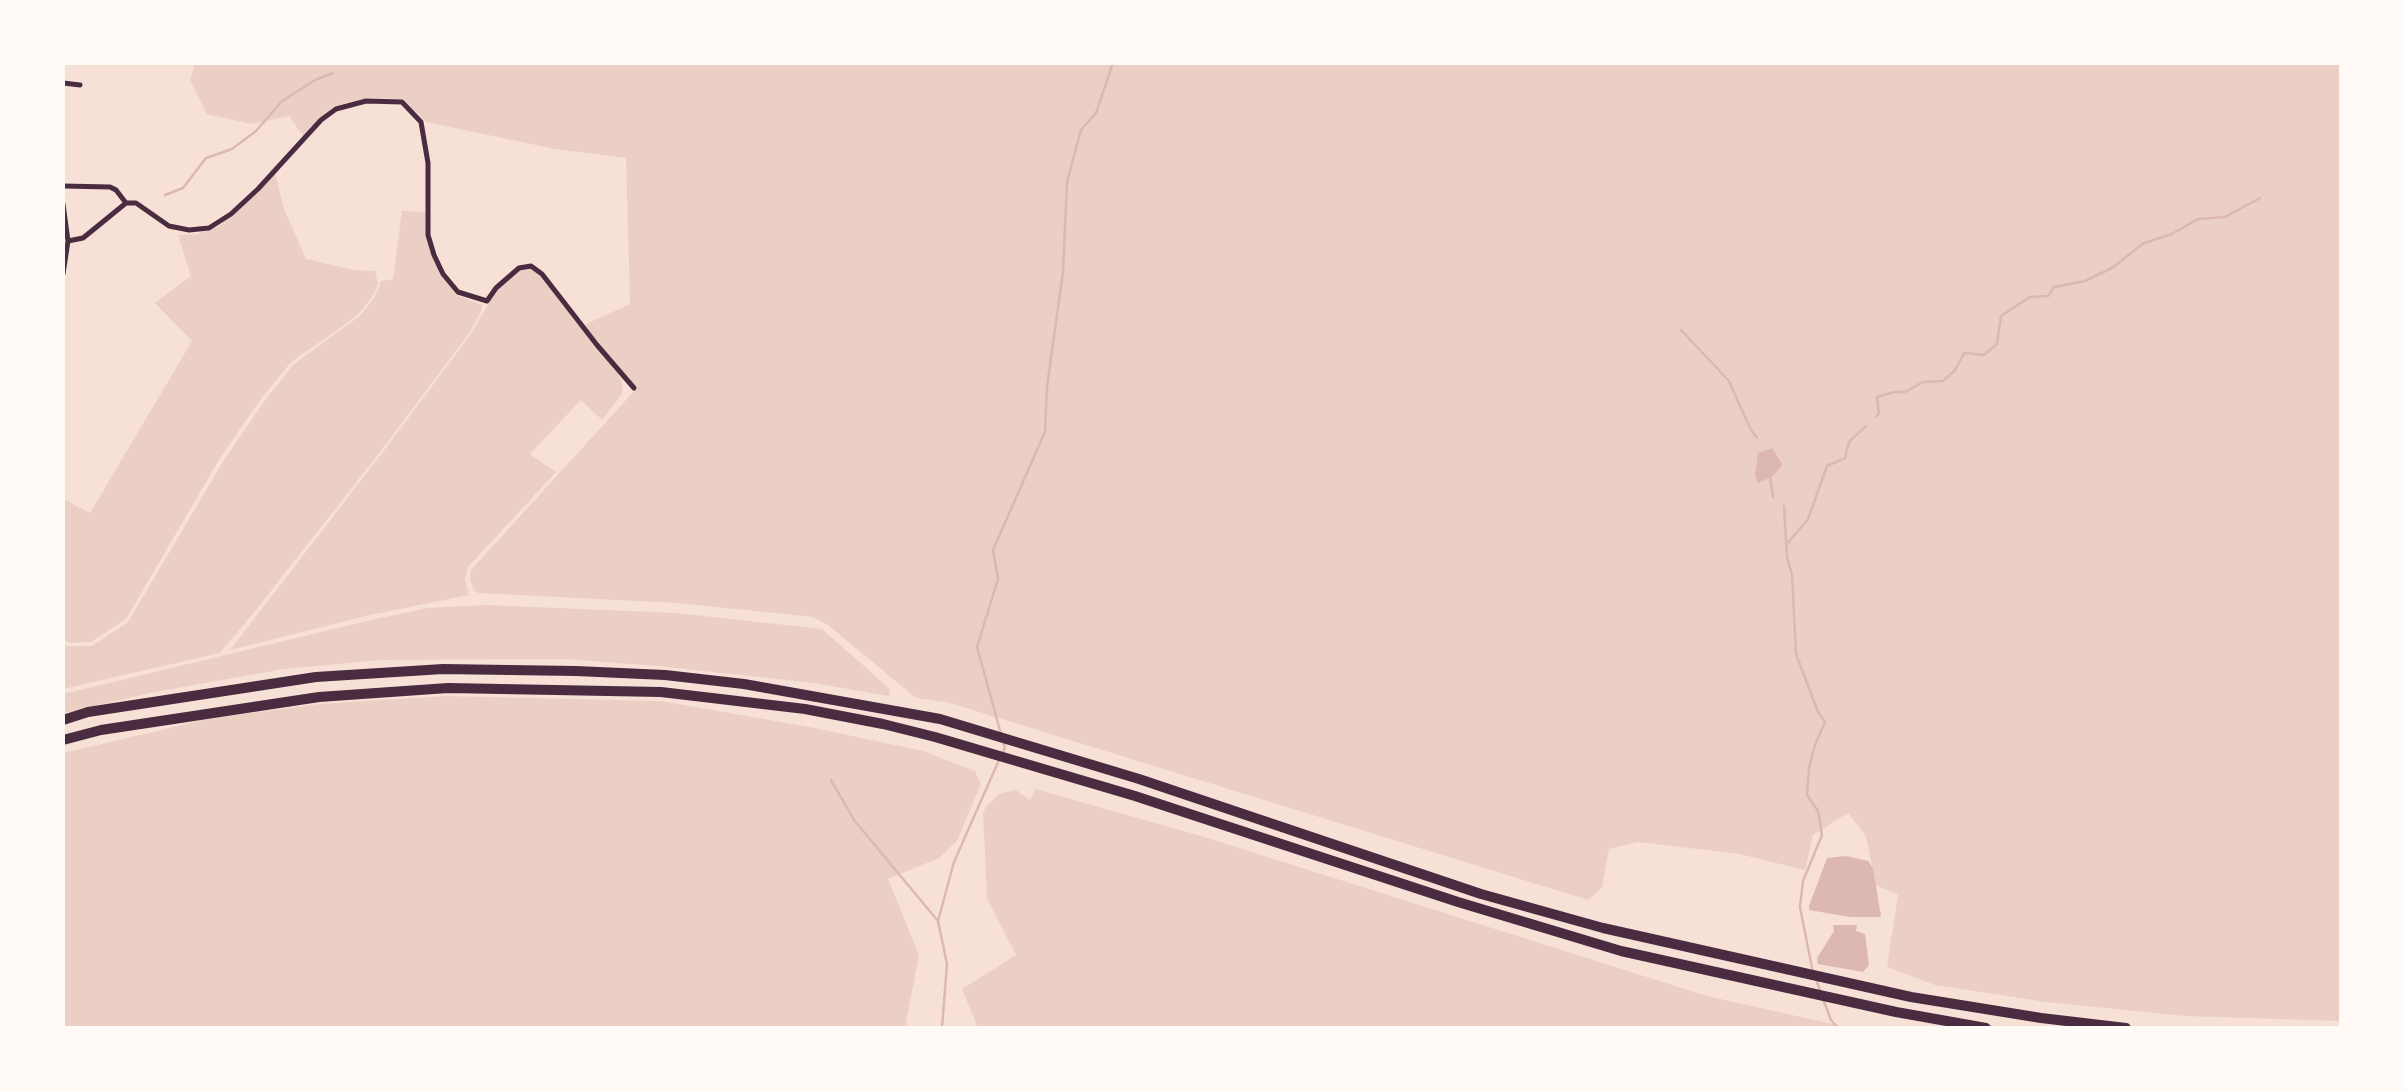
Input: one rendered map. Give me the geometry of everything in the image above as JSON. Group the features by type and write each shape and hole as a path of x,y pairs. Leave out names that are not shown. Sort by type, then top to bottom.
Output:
{"highway":[{"path":"63,720 88,712 316,677 443,669 665,675 772,688 940,719 1139,779 1481,894 1603,928 1911,997 2041,1018 2126,1028"},
{"path":"63,740 101,730 319,696 448,688 661,692 805,709 935,737 1135,796 1458,902 1621,951 1896,1012 1986,1028"}],"street":[{"path":"63,83 80,85"},
{"path":"68,241 83,238 126,203 136,203 169,226 189,230 209,228 231,214 258,189 321,120 336,109 366,101 402,102 421,122 428,163 428,235 443,274 458,292 487,301 496,288 519,268 531,266 542,274 634,388"},
{"path":"63,186 110,187 116,190 126,203"},
{"path":"63,204 68,241 63,274"}],"shaded area":[{"path":"195,63 2341,63 2341,1021 2184,1016 2046,1002 1935,985 1887,967 1898,895 1876,885 1866,836 1848,813 1813,835 1805,870 1739,854 1638,842 1609,849 1602,888 1588,900 950,703 916,698 828,625 813,617 677,603 478,593 470,580 471,570 637,388 584,325 630,304 626,158 555,149 426,122 403,99 367,98 348,102 332,108 303,136 289,116 251,124 207,114 190,80"},
{"path":"275,173 284,209 306,259 354,270 375,271 378,284 372,297 359,313 291,362 261,399 220,458 126,619 91,642 70,643 63,640 63,499 90,513 192,341 155,303 191,276 178,235 198,234 220,225 259,192"},
{"path":"402,211 425,212 426,237 443,276 457,295 482,305 470,332 387,443 220,653 63,689 63,645 92,646 128,622 224,460 265,400 293,365 361,315 374,298 380,281 393,279"},
{"path":"530,268 541,275 618,374 622,383 622,394 602,420 581,400 530,454 556,472 468,567 465,580 469,595 370,615 230,650 471,334 497,289 519,270"},
{"path":"1772,448 1782,464 1781,467 1771,477 1758,483 1755,475 1758,453"},
{"path":"486,605 677,613 822,629 890,689 889,696 813,683 564,659 381,660 284,669 155,692 63,713 63,694 427,608"},
{"path":"445,696 661,701 815,728 923,751 975,771 981,784 957,841 939,858 888,879 919,955 906,1023 909,1028 63,1028 63,753 208,719 319,704"},
{"path":"1035,789 1198,835 1707,996 1850,1028 978,1028 962,989 1016,955 987,898 983,813 987,805 1001,793 1016,790 1030,800"},
{"path":"1846,856 1868,861 1873,868 1881,916 1850,917 1809,910 1827,858"},
{"path":"1833,925 1857,925 1856,931 1865,934 1869,965 1863,972 1818,964 1817,958 1834,931"}],"waterway":[{"path":"1001,734 977,647 998,579 993,550 1045,432 1047,387 1063,272 1067,182 1081,130 1096,113 1113,63"},
{"path":"165,195 183,188 206,158 232,149 256,131 281,102 315,80 333,73"},
{"path":"1876,417 1879,413 1877,397 1905,392 1923,382 1943,381 1955,370 1964,353 1984,355 1997,344 2001,316 2030,297 2048,296 2054,287 2085,281 2112,268 2144,243 2172,234 2198,219 2225,217 2260,198"},
{"path":"1681,330 1729,381 1757,438"},
{"path":"1786,545 1808,519 1827,466 1845,458 1849,442 1866,426"},
{"path":"1770,476 1773,497"},
{"path":"1784,506 1787,558 1792,574 1796,654 1818,712 1825,722 1809,768 1807,795 1818,811 1822,835 1803,881 1800,907 1813,973"},
{"path":"1002,754 1005,748 1003,741"},
{"path":"942,1028 947,964 938,921 954,862 999,760"},
{"path":"831,780 854,820 938,921"},
{"path":"1816,979 1821,993"},
{"path":"1823,999 1831,1020 1838,1028"}]}
